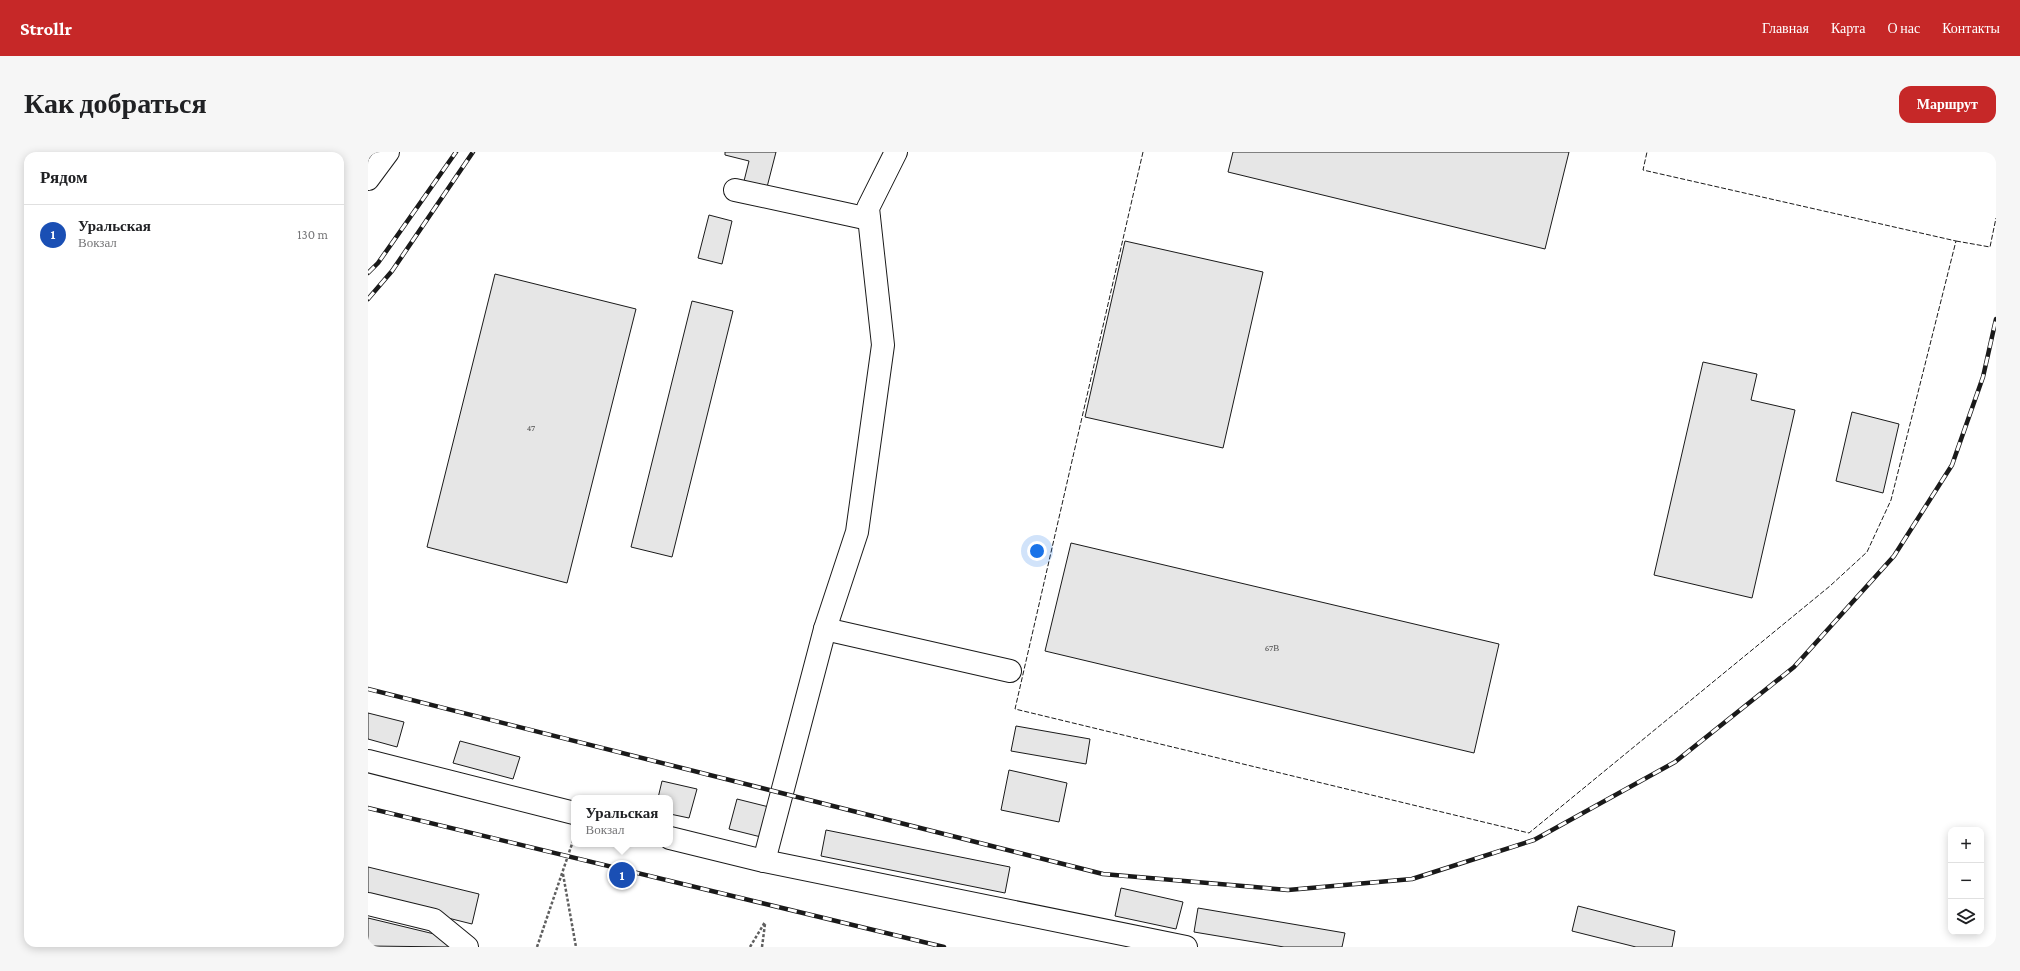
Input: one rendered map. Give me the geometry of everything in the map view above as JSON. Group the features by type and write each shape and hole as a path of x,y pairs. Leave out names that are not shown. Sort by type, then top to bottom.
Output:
{"street":[{"path":"368,179 388,152"},
{"path":"764,861 825,629 856,532 883,345 868,208 896,152"},
{"path":"735,190 870,219"},
{"path":"825,629 1010,672"},
{"path":"368,761 571,812"},
{"path":"673,839 764,861 1186,947"},
{"path":"368,904 434,920 467,947"}],"path":[{"path":"537,947 571,847"},
{"path":"563,874 576,947"},
{"path":"750,947 765,922 762,947"}],"building":[{"path":"725,152 776,152 766,191 743,185 749,161 725,155"},
{"path":"1233,152 1569,152 1545,249 1228,172"},
{"path":"709,215 732,221 722,264 698,258"},
{"path":"1125,241 1263,272 1223,448 1085,417"},
{"path":"495,274 636,309 567,583 427,547"},
{"path":"692,301 733,311 672,557 631,547"},
{"path":"1703,362 1757,374 1751,400 1795,410 1752,598 1654,575"},
{"path":"1852,412 1899,424 1883,493 1836,481"},
{"path":"1071,543 1499,644 1474,753 1045,651"},
{"path":"368,713 404,722 397,747 368,739"},
{"path":"1016,726 1090,739 1086,764 1011,751"},
{"path":"460,741 520,757 513,779 453,763"},
{"path":"1009,770 1067,783 1059,822 1001,810"},
{"path":"662,781 697,789 689,818 673,815 673,795 659,795"},
{"path":"737,799 769,807 761,837 729,829"},
{"path":"826,830 1010,867 1005,893 821,856"},
{"path":"368,867 479,894 472,924 368,898"},
{"path":"1121,888 1183,902 1176,929 1115,916"},
{"path":"1578,906 1675,931 1672,947 1636,947 1572,931"},
{"path":"1198,908 1345,933 1342,947 1284,947 1194,932"},
{"path":"368,918 455,939 453,947 368,946"}],"railway":[{"path":"368,273 378,263 456,152"},
{"path":"368,299 392,271 473,152"},
{"path":"368,689 1103,874 1288,890 1412,879 1534,840 1675,762 1794,667 1894,556 1952,465 1983,377 1996,319"},
{"path":"368,808 944,947"}],"fence":[{"path":"1143,152 1015,709 1529,833 1830,586 1867,552 1891,500 1956,241 1643,170 1647,152"},
{"path":"1956,241 1990,247 1996,218"}],"place":[{"name":"Уральская","path":"622,875"}]}
